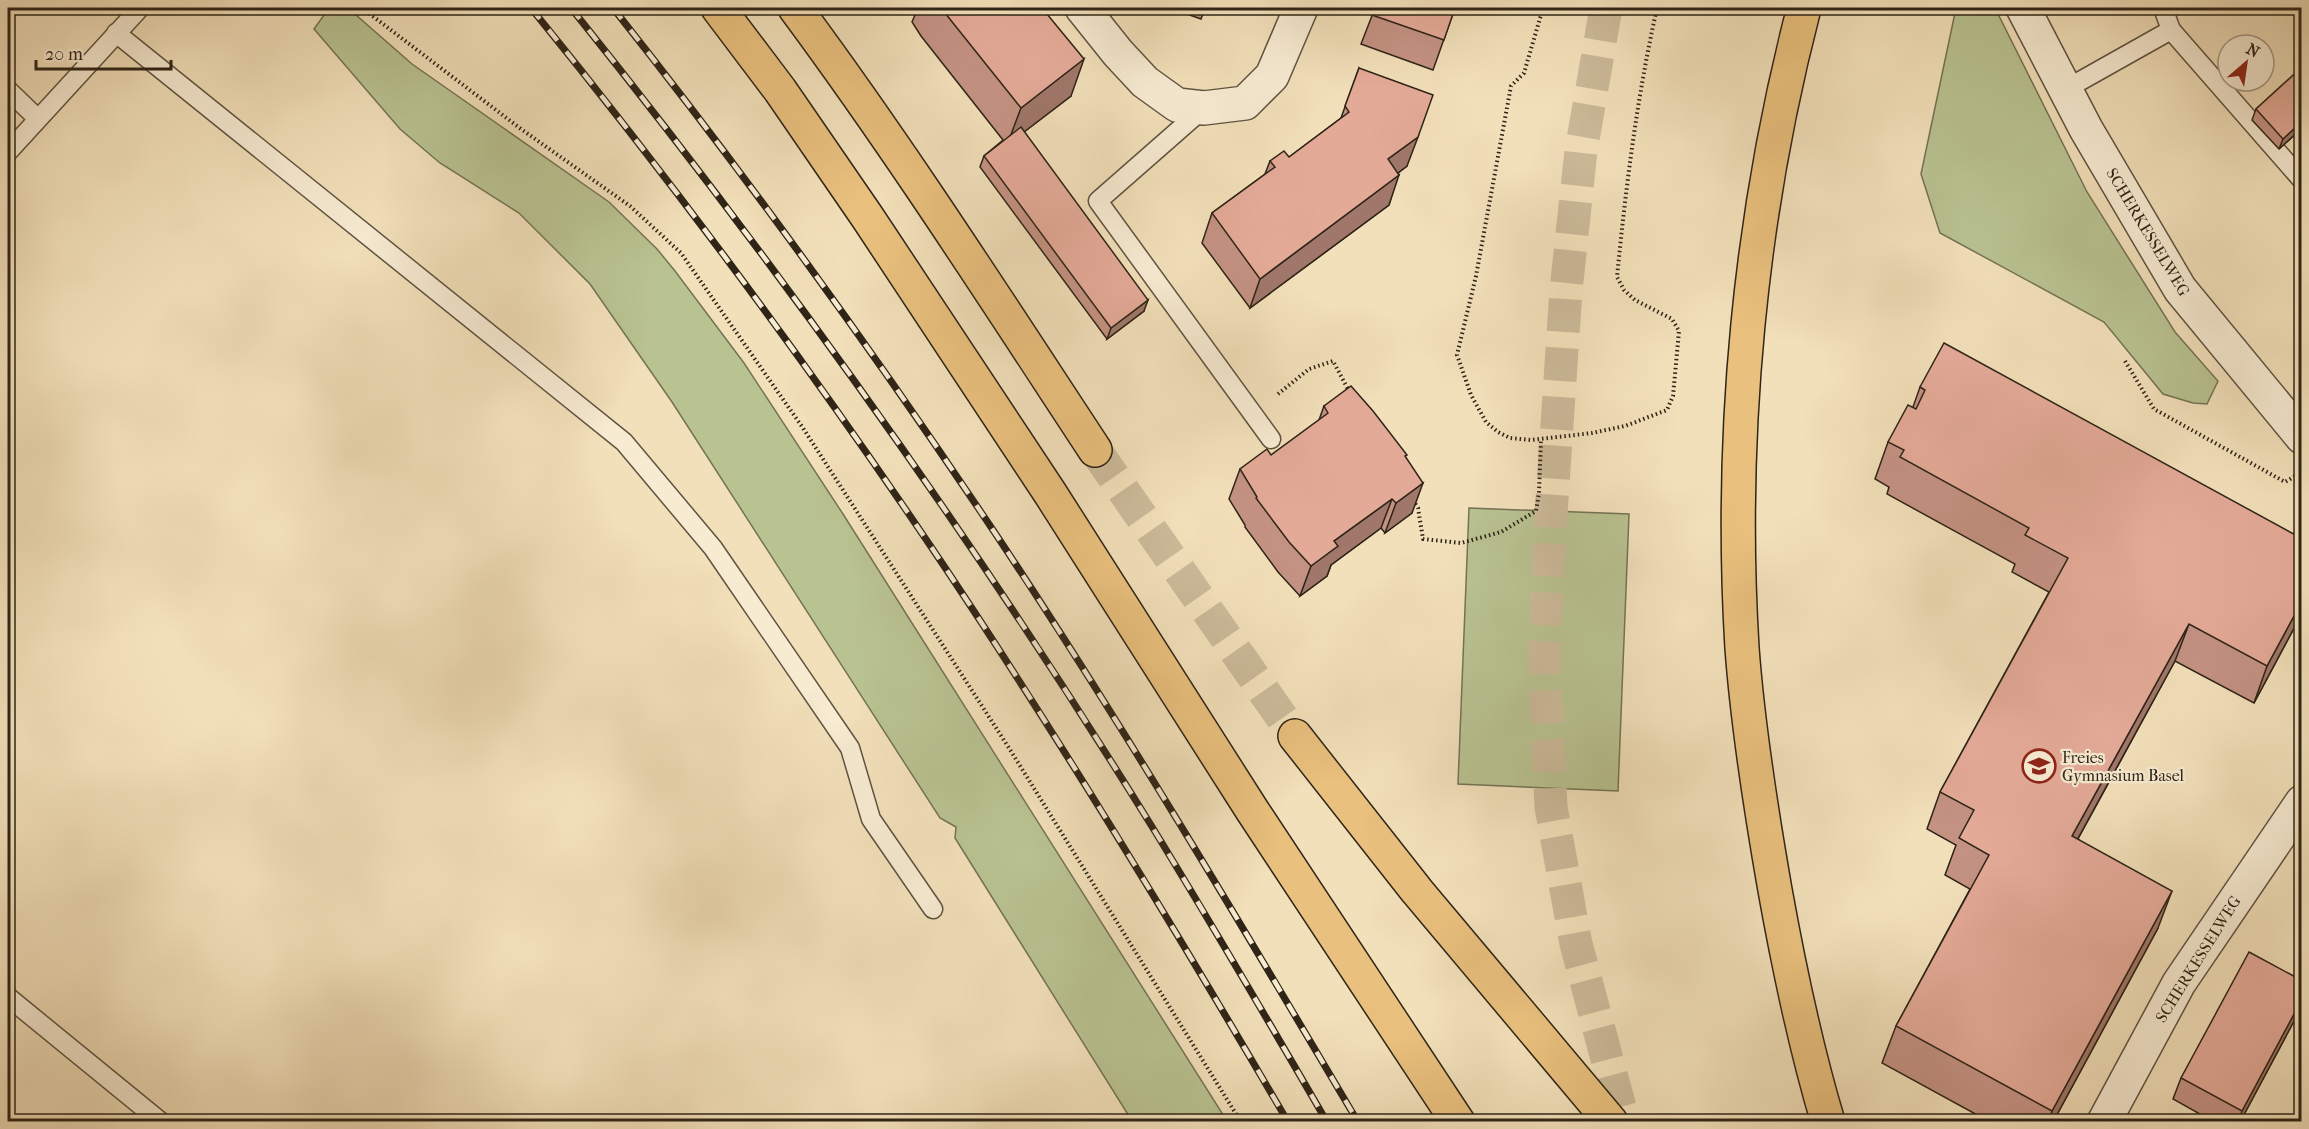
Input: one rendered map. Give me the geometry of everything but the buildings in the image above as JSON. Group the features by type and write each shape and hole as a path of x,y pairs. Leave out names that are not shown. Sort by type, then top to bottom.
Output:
{"highway":[{"path":"718,8 780,90 868,218 1050,493 1252,810 1458,1122"},
{"path":"795,8 919,183 1095,450"},
{"path":"1804,8 1770,166 1751,288 1742,407 1739,527 1742,648 1756,786 1793,989 1808,1056 1828,1122"},
{"path":"1295,736 1417,891 1611,1122"}],"street":[{"path":"1082,8 1145,82 1177,105 1204,108 1245,103 1272,76 1301,8"},
{"name":"SCHERKESSELWEG","path":"2023,8 2086,129 2180,290 2301,437"},
{"name":"SCHERKESSELWEG","path":"2104,1122 2179,983 2301,802"}],"lane":[{"path":"8,152 140,8"},
{"path":"2163,8 2171,30 2301,180"},
{"path":"2066,89 2171,30"},
{"path":"116,33 624,442 712,548 850,748 871,819 933,909"},
{"path":"8,90 37,118"},
{"path":"1204,108 1098,201 1271,439"},
{"path":"8,997 160,1122"}],"path":[{"path":"362,8 521,129 630,206 681,254 803,428 1015,758 1240,1122"},
{"path":"1543,8 1524,73 1512,86 1476,276 1457,355 1471,395 1486,422 1510,438 1541,439 1592,433 1644,420 1667,410 1673,396 1679,331 1672,318 1635,300 1624,290 1617,277 1642,73 1657,8"},
{"path":"1253,414 1309,369 1333,361 1354,400"},
{"path":"2125,361 2154,409 2285,482 2301,473"},
{"path":"1412,498 1418,508 1423,539 1461,543 1501,532 1536,512 1541,439"}],"green space":[{"path":"329,8 348,8 412,64 609,202 657,249 675,271 744,363 843,514 1227,1121 1132,1121 955,838 956,827 940,818 672,402 590,284 519,213 440,163 400,129 314,29"},
{"path":"1956,8 1995,8 2087,192 2175,332 2218,381 2207,404 2193,403 2163,394 2104,322 1940,233 1921,174"},
{"path":"1469,508 1629,514 1618,791 1458,784"}],"tunnel":[{"path":"1606,8 1581,151 1566,290 1544,658 1551,807 1576,944 1624,1122"},
{"path":"1095,450 1295,736"}],"railway":[{"path":"531,8 640,145 745,284 847,425 946,569 1164,912 1288,1122"},
{"path":"571,8 649,106 800,306 1016,614 1151,825 1327,1122"},
{"path":"613,8 810,268 905,401 997,536 1136,753 1358,1122"}],"place":[{"name":"Freies Gymnasium Basel","path":"2039,766"}]}
